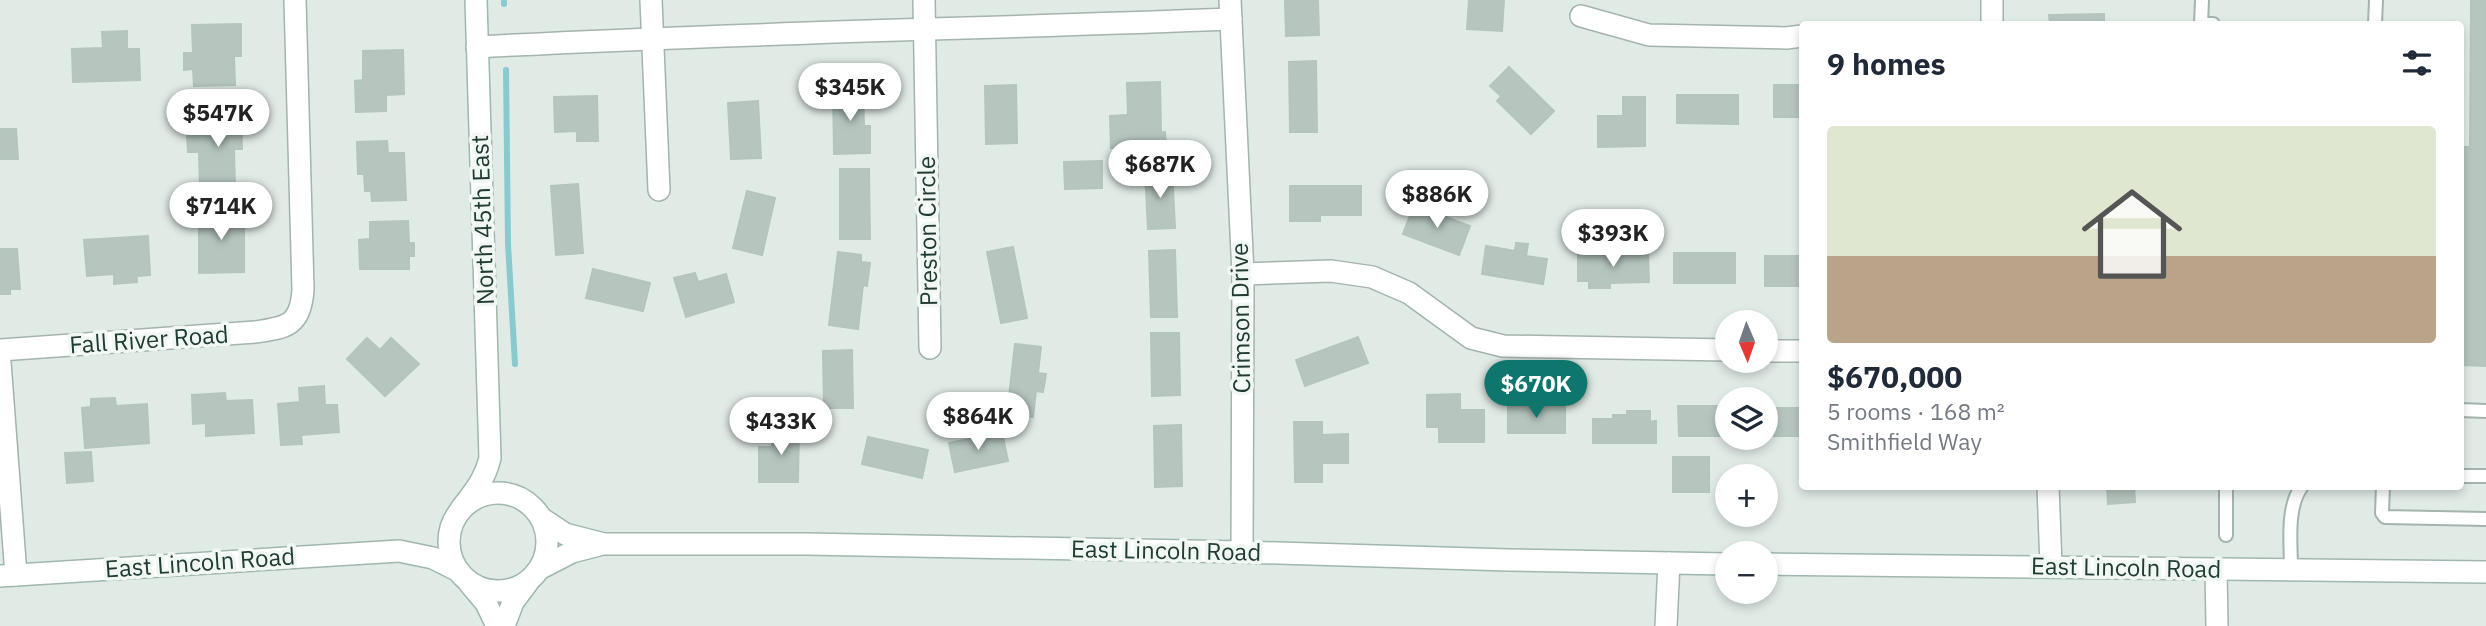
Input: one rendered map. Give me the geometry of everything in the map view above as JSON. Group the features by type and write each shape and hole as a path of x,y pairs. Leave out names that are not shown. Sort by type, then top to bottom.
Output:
{"street":[{"name":"Fall River Road","path":"0,350 255,332 281,329 296,320 302,304 303,289 295,0"},
{"name":"North 45th East","path":"457,515 478,488 486,472 491,440 476,0"},
{"path":"651,0 659,190"},
{"name":"Preston Circle","path":"925,0 930,348"},
{"path":"1992,0 1992,21"},
{"path":"477,47 652,37 926,31 1230,10"},
{"name":"Crimson Drive","path":"1230,10 1242,274 1242,552"},
{"path":"1581,16 1649,35 1799,36"},
{"path":"1242,274 1331,271 1372,277 1409,293 1471,338 1503,346 1715,350"},
{"path":"1778,351 1799,351"},
{"path":"0,362 8,575"},
{"name":"North 45th East","path":"491,440 501,472 509,486 521,498"},
{"path":"2048,490 2051,566"},
{"path":"497,626 486,603 462,576 450,555 448,538 457,515 474,499 489,493 505,493 521,498 532,506 541,518 548,542 546,556 536,574 513,602 505,626"},
{"name":"East Lincoln Road","path":"8,575 399,551 420,545 457,515"},
{"name":"East Lincoln Road","path":"541,518 565,534 604,544"},
{"name":"East Lincoln Road","path":"536,574 572,552 604,544 807,544 1715,564"},
{"name":"East Lincoln Road","path":"399,551 433,558 462,576"},
{"path":"1666,626 1669,563"},
{"name":"East Lincoln Road","path":"1778,564 2486,572"},
{"path":"2216,569 2217,626"},
{"path":"462,576 483,590 499,592 516,589 536,574"}],"lane":[{"path":"2201,21 2202,0"},
{"path":"2375,21 2376,0"},
{"path":"2464,410 2486,411"},
{"path":"2464,476 2486,476"},
{"path":"2226,490 2226,535"},
{"path":"2291,569 2292,509 2299,490"},
{"path":"2383,490 2382,513 2385,517 2486,519"}],"building":[{"path":"1285,0 1318,0 1319,35 1286,36"},
{"path":"1469,0 1504,0 1502,31 1467,29"},
{"path":"2471,0 2486,0 2486,366 2464,365 2464,147 2470,147"},
{"path":"2104,14 2104,21 2050,21 2049,15"},
{"path":"241,24 241,56 234,56 235,85 194,86 193,69 184,70 184,53 193,53 192,25"},
{"path":"127,31 127,49 139,49 140,80 73,82 72,49 103,48 102,32"},
{"path":"403,50 404,94 386,95 386,111 356,112 355,81 363,80 363,51"},
{"path":"1316,61 1317,132 1290,132 1289,62"},
{"path":"1509,67 1554,111 1531,134 1497,101 1501,96 1490,86"},
{"path":"1160,82 1161,132 1165,132 1166,150 1128,151 1128,148 1111,148 1110,116 1128,115 1127,83"},
{"path":"1016,85 1017,143 986,144 985,86"},
{"path":"1774,85 1799,85 1799,117 1774,117"},
{"path":"863,89 864,126 870,126 870,153 834,154 833,90"},
{"path":"1677,95 1738,95 1738,124 1677,123"},
{"path":"597,96 598,141 577,141 577,131 555,132 554,97"},
{"path":"1623,97 1645,97 1645,146 1598,147 1598,116 1623,116"},
{"path":"758,101 761,158 731,159 728,103"},
{"path":"241,112 242,149 234,149 235,188 200,189 199,152 188,152 187,136 205,136 204,113"},
{"path":"0,129 16,129 18,159 0,159"},
{"path":"387,141 388,153 404,153 406,200 372,201 371,191 365,191 364,174 358,174 357,142"},
{"path":"1102,161 1102,188 1065,189 1064,162"},
{"path":"840,169 869,169 870,239 840,239"},
{"path":"1172,170 1175,228 1148,229 1145,172"},
{"path":"578,184 583,253 556,255 551,186"},
{"path":"1290,186 1361,186 1361,215 1320,215 1320,221 1290,221"},
{"path":"747,191 775,198 762,255 733,248"},
{"path":"1414,205 1470,226 1459,255 1403,234"},
{"path":"244,212 244,272 199,273 199,213"},
{"path":"408,221 409,243 414,243 414,256 409,256 409,269 360,269 359,240 370,239 370,222"},
{"path":"148,236 150,275 137,276 137,282 114,284 114,274 87,276 84,240"},
{"path":"1516,243 1528,244 1526,256 1547,259 1543,284 1482,274 1486,246 1515,251"},
{"path":"1013,247 1027,318 1001,323 987,252"},
{"path":"0,249 17,249 20,289 10,289 10,294 0,294"},
{"path":"1175,250 1177,317 1151,317 1149,251"},
{"path":"838,252 861,255 861,262 870,263 867,286 863,285 858,329 829,325"},
{"path":"1648,253 1649,282 1610,283 1610,288 1589,288 1589,281 1578,281 1578,254"},
{"path":"1674,253 1735,253 1735,283 1674,283"},
{"path":"1765,256 1799,256 1799,286 1765,286"},
{"path":"593,269 650,283 643,311 586,298"},
{"path":"695,273 698,282 726,274 734,302 686,317 674,278"},
{"path":"1151,333 1179,333 1180,395 1152,396"},
{"path":"1358,337 1368,363 1305,386 1296,360"},
{"path":"367,338 380,350 391,338 419,364 385,396 347,359"},
{"path":"1015,344 1041,347 1038,373 1046,374 1043,392 1036,391 1033,417 1007,414"},
{"path":"852,350 853,408 824,408 823,351"},
{"path":"324,386 325,405 337,405 339,432 301,435 302,444 281,445 278,404 300,402 299,388"},
{"path":"225,393 226,401 252,400 254,433 206,436 206,423 193,424 192,395"},
{"path":"1460,394 1460,410 1484,410 1484,442 1439,442 1439,427 1427,427 1427,395"},
{"path":"115,398 116,406 147,404 149,443 85,448 82,408 91,407 91,399"},
{"path":"1678,406 1715,406 1715,436 1679,436"},
{"path":"1508,407 1565,407 1565,433 1508,433"},
{"path":"1778,408 1799,408 1799,436 1778,436"},
{"path":"1627,411 1650,411 1650,422 1656,421 1656,443 1593,443 1593,419 1613,419 1613,415 1627,415"},
{"path":"1294,422 1322,422 1322,435 1348,434 1348,463 1322,463 1322,482 1295,482"},
{"path":"1181,425 1182,486 1155,487 1154,426"},
{"path":"772,427 799,427 798,482 759,482 759,447 772,447"},
{"path":"1002,432 1008,461 955,472 949,443"},
{"path":"868,437 928,450 922,478 862,464"},
{"path":"91,452 93,481 67,483 65,453"},
{"path":"1673,457 1709,457 1709,492 1673,492"},
{"path":"2107,490 2134,490 2135,502 2108,504"}],"waterway":[{"path":"506,70 508,244 515,364"}]}
